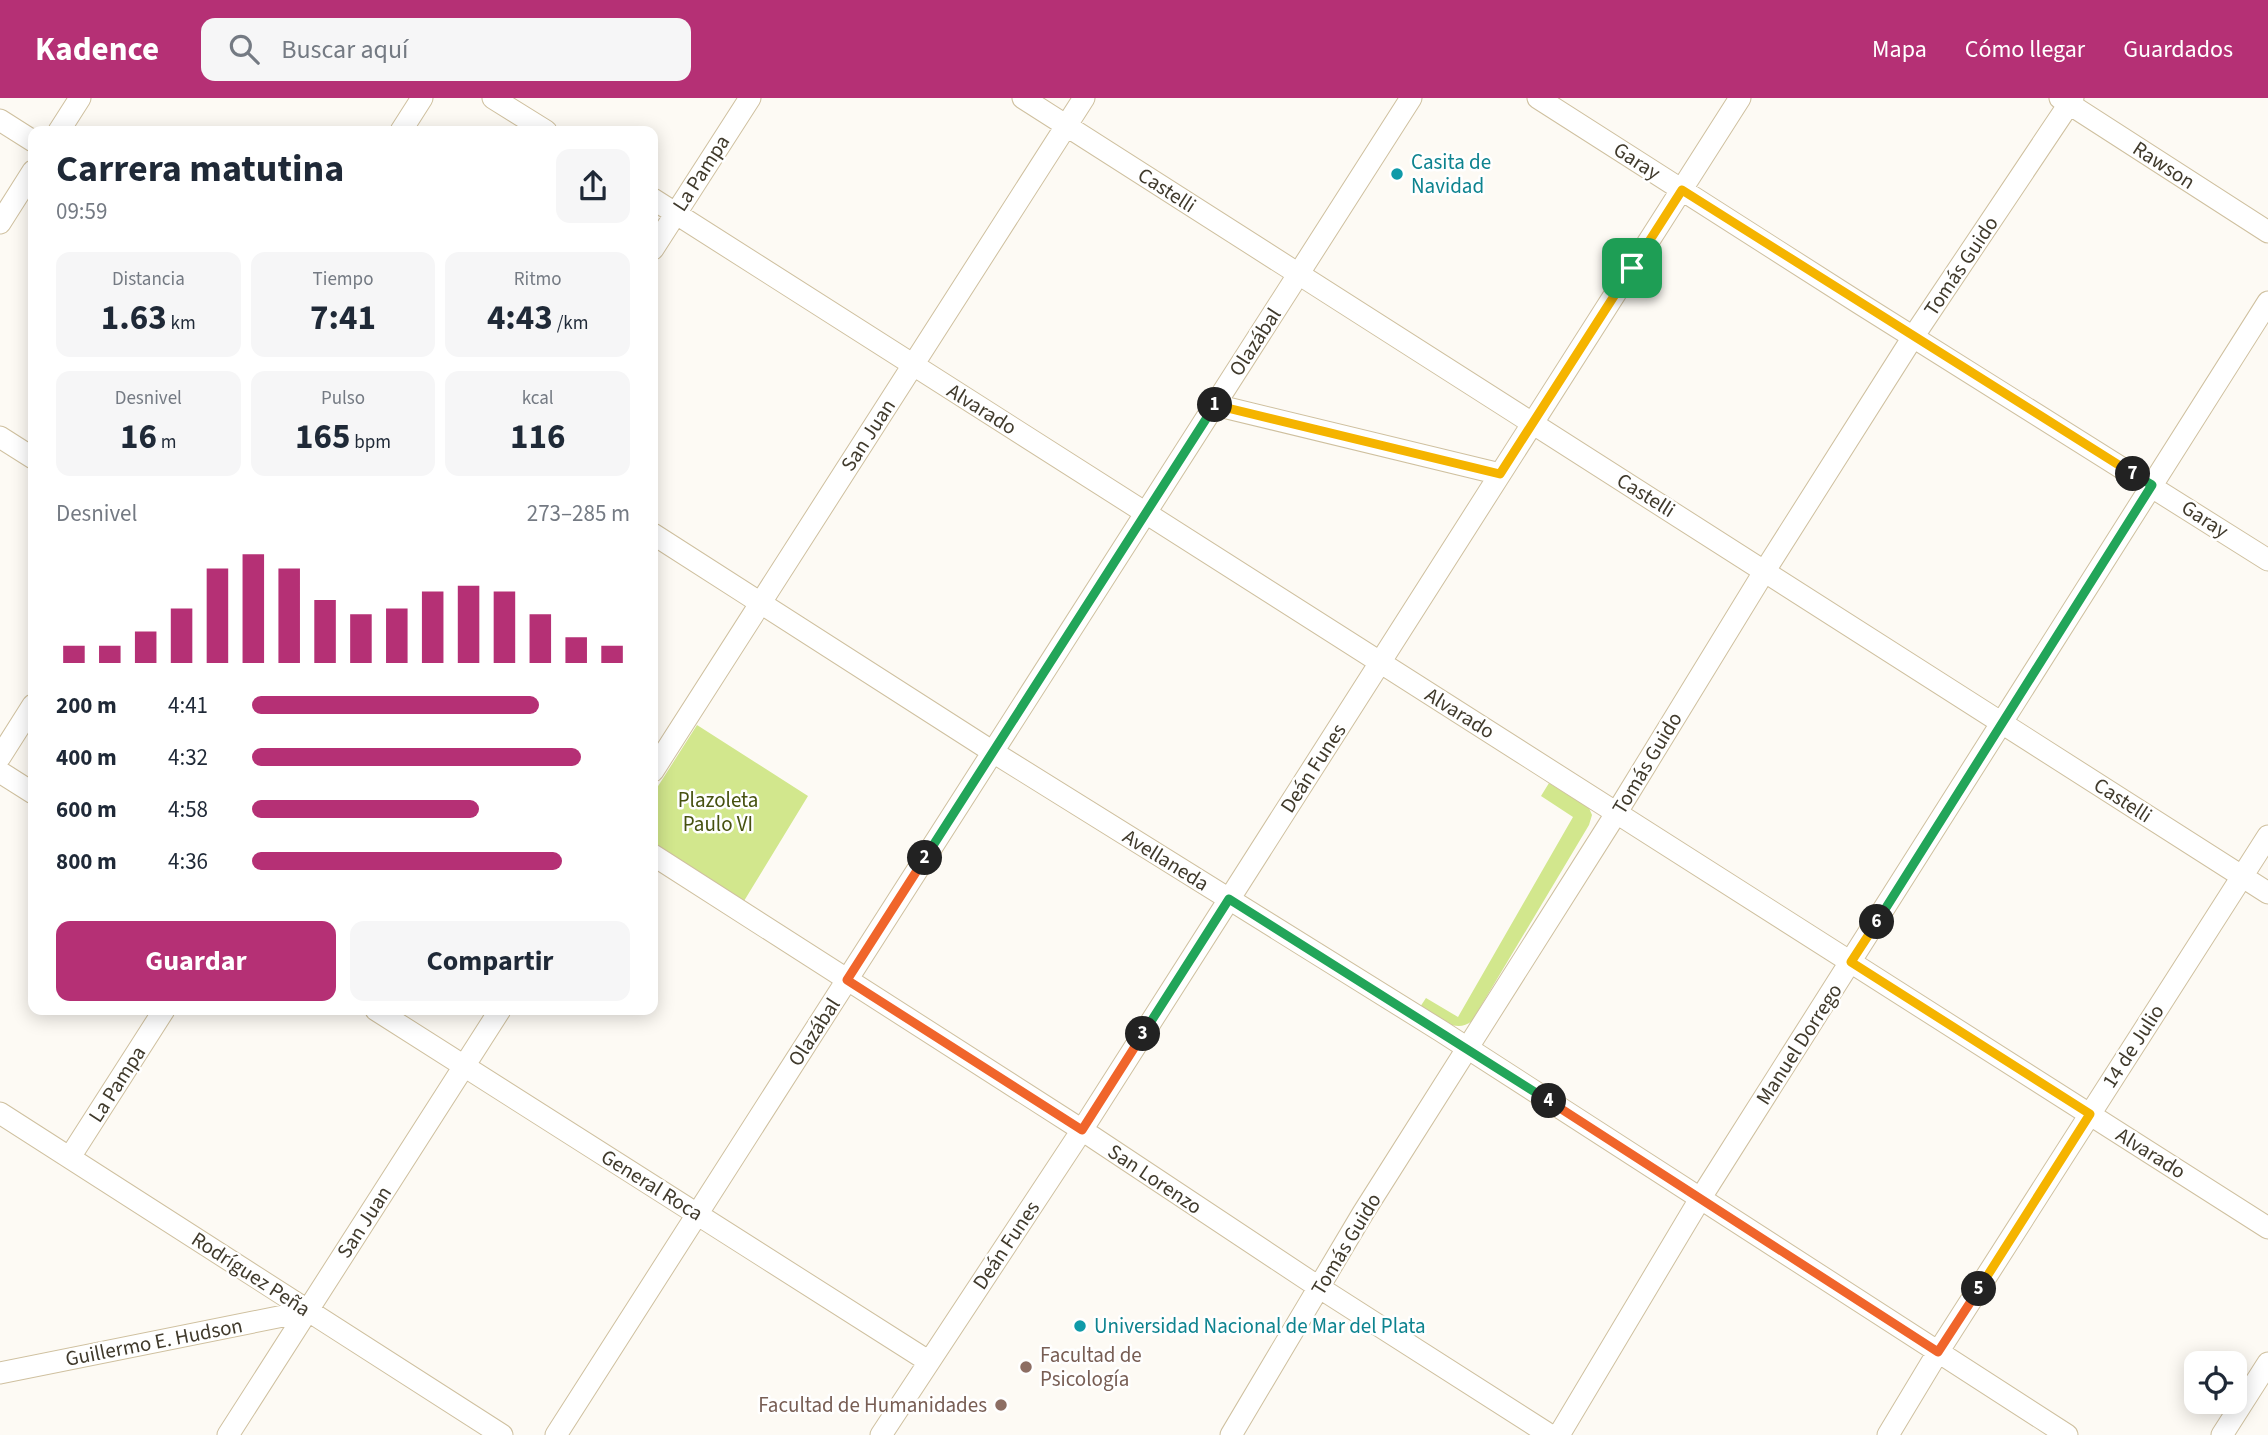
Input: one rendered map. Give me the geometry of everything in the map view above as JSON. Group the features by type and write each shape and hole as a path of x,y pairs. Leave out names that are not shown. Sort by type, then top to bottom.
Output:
{"street":[{"path":"62,126 80,98"},
{"path":"404,126 422,98"},
{"path":"494,98 538,126"},
{"name":"La Pampa","path":"658,241 750,98"},
{"name":"Castelli","path":"1023,98 2268,893"},
{"name":"San Juan","path":"658,763 1084,98"},
{"name":"Olazábal","path":"556,1435 1411,98"},
{"name":"Garay","path":"1538,98 2268,559"},
{"name":"Deán Funes","path":"881,1435 1082,1130 1740,98"},
{"name":"Rawson","path":"2068,100 2268,232"},
{"name":"Tomás Guido","path":"1231,1435 1363,1213 1617,812 1764,572 2068,100"},
{"path":"0,120 28,138"},
{"path":"0,223 28,179"},
{"name":"Alvarado","path":"658,202 2268,1228"},
{"name":"Manuel Dorrego","path":"1559,1435 1700,1199 2268,302"},
{"path":"1215,405 1500,474"},
{"path":"0,437 28,455"},
{"name":"Avellaneda","path":"658,537 993,752 1467,1048 2067,1435"},
{"path":"0,757 28,713"},
{"path":"0,772 28,790"},
{"name":"14 de Julio","path":"1888,1435 1938,1352 2268,836"},
{"name":"San Lorenzo","path":"658,858 1550,1435"},
{"name":"La Pampa","path":"70,1157 161,1015"},
{"name":"General Roca","path":"384,1015 929,1361"},
{"name":"San Juan","path":"228,1435 497,1015"},
{"name":"Rodríguez Peña","path":"0,1113 502,1435"},
{"name":"Guillermo E. Hudson","path":"0,1373 308,1311"},
{"path":"2222,1435 2268,1363"}],"green space":[{"name":"Plazoleta Paulo VI","path":"697,725 808,796 744,901 658,846 658,786"},
{"path":"1549,783 1589,808 1592,815 1589,825 1472,1021 1459,1026 1445,1023 1420,1007 1426,998 1458,1017 1573,817 1541,796"}],"place":[{"name":"Casita de Navidad","path":"1397,174"},
{"name":"Universidad Nacional de Mar del Plata","path":"1080,1326"},
{"name":"Facultad de Psicología","path":"1026,1367"},
{"name":"Facultad de Humanidades","path":"1001,1405"}],"route":[{"path":"1682,190 2152,485 1851,962 2090,1114 1938,1352 1441,1031 1229,899 1082,1130 847,980 1215,405 1500,474 1632,268 1682,190"}]}
